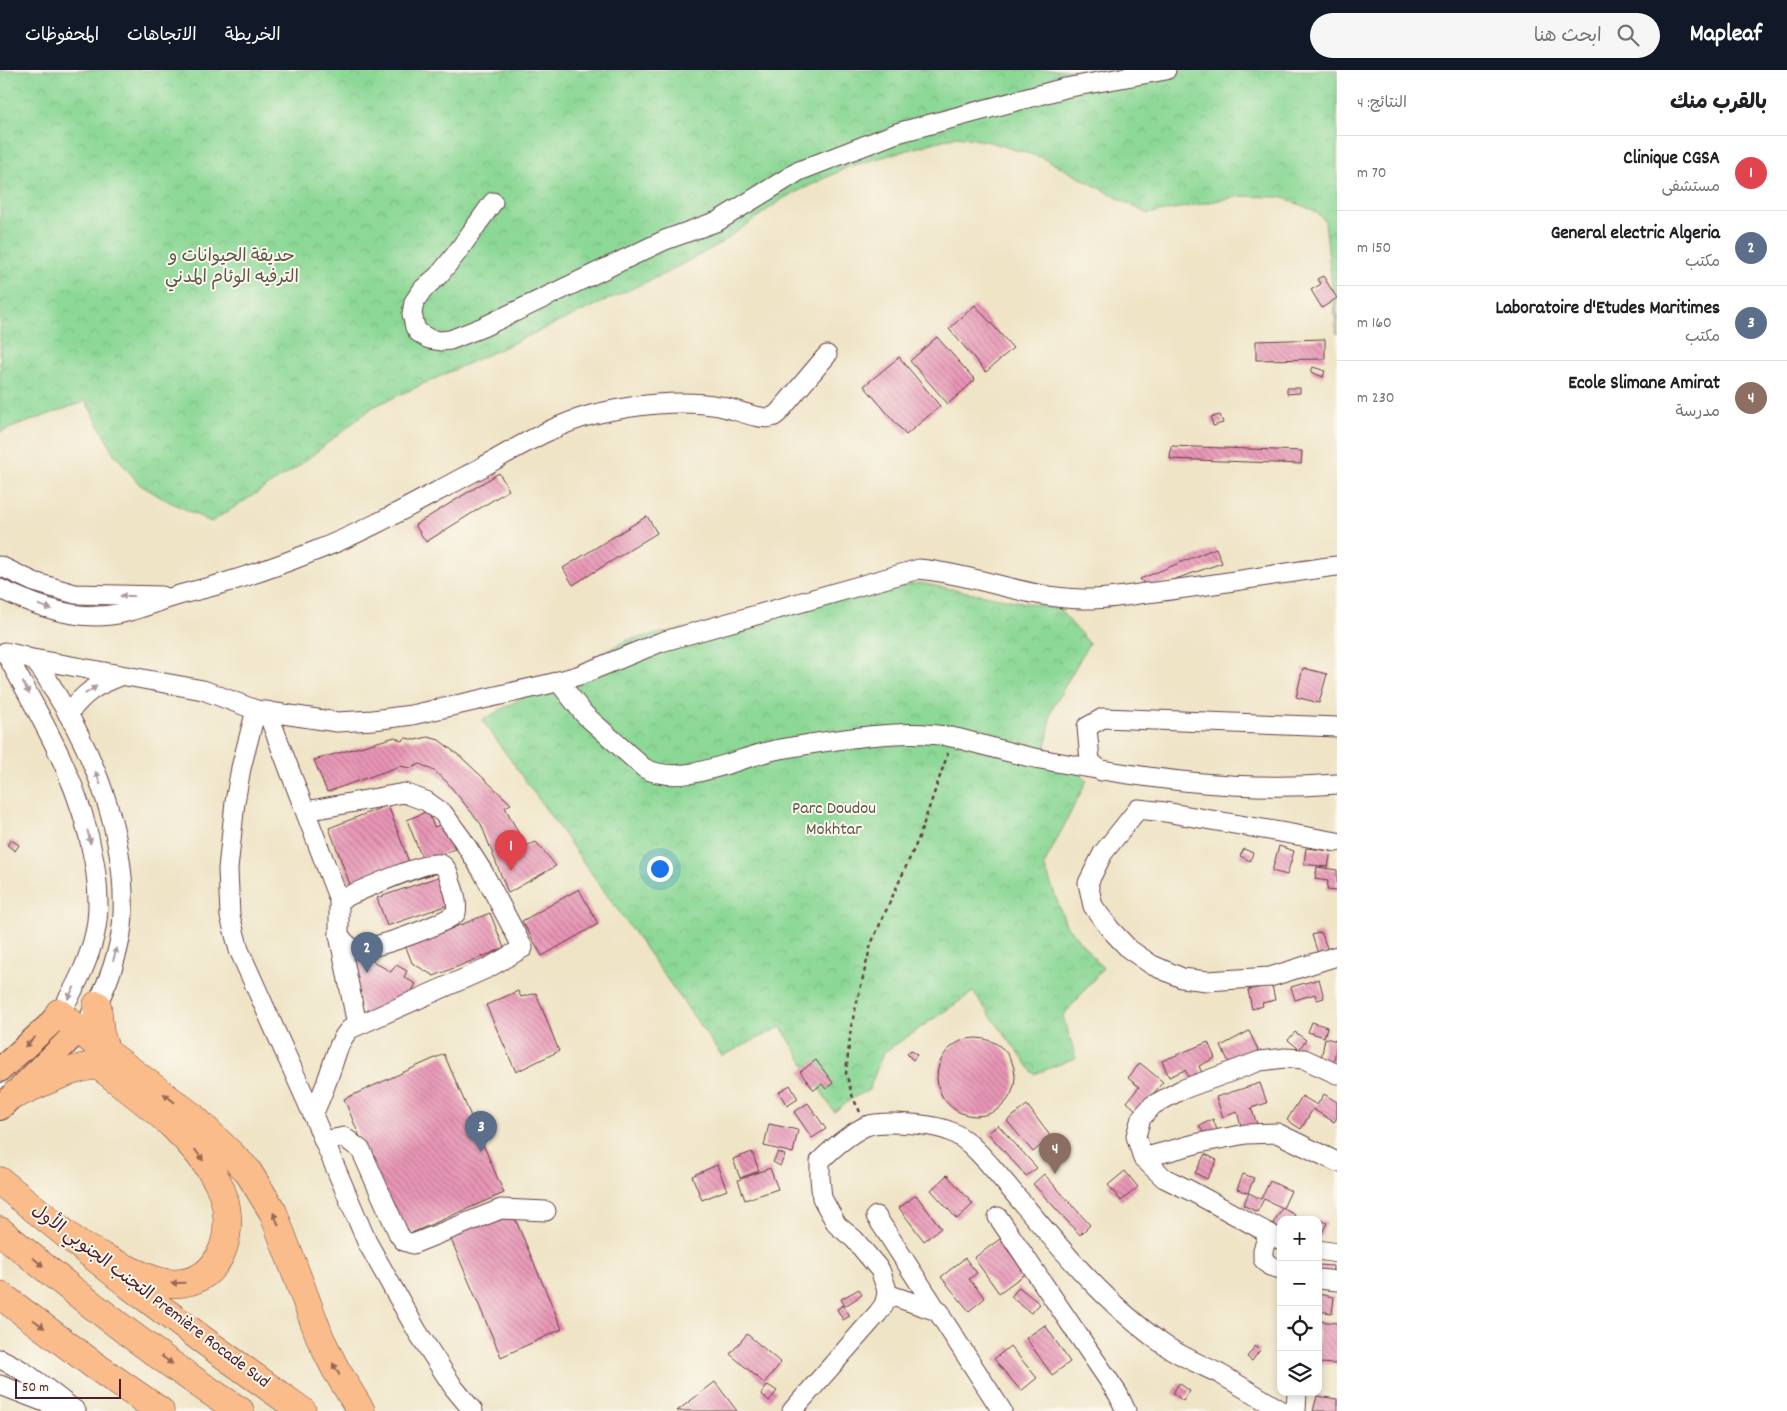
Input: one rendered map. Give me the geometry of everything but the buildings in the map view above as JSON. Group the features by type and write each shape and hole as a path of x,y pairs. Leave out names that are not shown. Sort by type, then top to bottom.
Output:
{"highway":[{"path":"97,1005 102,1058"},
{"path":"65,1027 102,1058 200,1154 224,1195 228,1224 221,1254 211,1269 196,1280 187,1283 166,1283 150,1279 87,1249"},
{"path":"8,1101 64,1073 88,1066 102,1058"},
{"path":"102,1058 193,1117 247,1170 273,1212 321,1340 335,1368 361,1411"},
{"name":"التجنب الجنوبي الأول Première Rocade Sud","path":"0,1181 137,1291 302,1411"},
{"name":"التجنب الجنوبي الأول Première Rocade Sud","path":"0,1231 53,1275 138,1339 240,1411"},
{"path":"0,1294 98,1368 160,1411"}],"main road":[{"path":"0,1070 65,1027"},
{"path":"8,1101 65,1027"}],"street":[{"path":"492,202 456,254 439,275 423,289 414,302 412,314 415,328 429,339 450,340 474,330 665,240 718,221 799,171 897,133 1065,88 1166,70"},
{"path":"0,589 47,608 78,615 96,616 126,612 235,579 314,552 342,540 432,494 534,439 570,422 593,414 644,406 700,403 762,417 773,417 827,355"},
{"path":"0,566 34,582 75,594 176,596"},
{"path":"3,650 33,659 204,690 261,710 337,722 373,720 412,714 580,675 661,642 918,569 948,573 1052,596 1082,599 1206,586 1281,573 1337,566"},
{"path":"3,650 40,714 72,782 84,814 95,870 98,893 95,932 90,950 74,987 65,1027"},
{"path":"33,659 68,714 90,758 111,819 123,892 123,917 120,938 97,1005 65,1027"},
{"path":"68,714 87,692 121,676"},
{"path":"558,681 584,714 644,768 654,774 707,771 775,750 896,734 954,738 1016,754 1102,771 1186,783 1294,787 1337,784"},
{"path":"261,710 306,811 339,900 339,935 357,1025"},
{"path":"261,710 241,768 235,802 228,869 230,916 239,950 371,1250 421,1338 454,1388 473,1411"},
{"path":"1102,771 1090,761 1087,727 1103,718 1337,727"},
{"path":"306,811 404,793 426,801 443,813 462,839 487,880 523,948 488,968 350,1029 338,1047 313,1115"},
{"path":"1337,842 1138,809 1103,853 1088,883 1093,906 1110,929 1129,948 1152,965 1182,978 1206,980 1270,977 1337,956"},
{"path":"339,900 438,863 447,869 456,898 457,908 456,913 442,922 378,946 353,948 339,935"},
{"path":"1277,1268 1270,1266 1263,1260 1263,1250 1275,1237 1164,1178 1143,1158 1136,1136 1141,1118 1153,1106 1181,1090 1260,1061 1285,1058 1304,1059 1337,1074"},
{"path":"792,1411 878,1313 884,1305 887,1294 880,1270 854,1239 837,1224 822,1198 820,1161 836,1145 867,1126 906,1122 950,1131 975,1150 1089,1278 1122,1311 1158,1341 1174,1352 1220,1375 1282,1411"},
{"path":"1143,1158 1199,1143 1246,1134 1277,1133 1337,1162"},
{"path":"324,1141 344,1137 361,1150 399,1235 404,1241 412,1244 501,1209 546,1211"},
{"path":"876,1216 940,1312 1002,1411"},
{"path":"998,1217 1118,1394 1126,1411"},
{"path":"1322,1251 1337,1253"},
{"path":"1322,1279 1337,1281"},
{"path":"887,1294 940,1312"},
{"path":"0,1358 17,1366 76,1411"},
{"path":"0,1371 36,1382"},
{"path":"0,1386 69,1411"},
{"path":"1296,1411 1297,1396"}],"path":[{"path":"867,1126 853,1098 846,1073 851,1027 871,944 918,840 954,738"}],"green space":[{"name":"حديقة الحيوانات و الترفيه الوئام المدني","path":"0,70 1337,70 1337,334 1325,221 1315,211 1281,197 1241,196 1148,214 1043,158 990,142 957,136 848,167 784,198 721,243 668,272 373,407 296,468 211,522 162,498 139,484 113,452 86,401 0,432"},
{"name":"Parc Doudou Mokhtar","path":"919,583 1059,609 1089,643 1051,711 1046,748 1087,780 1044,865 1066,925 1103,968 1063,1016 1076,1058 1034,1074 973,992 883,1053 869,1090 853,1098 834,1112 781,1027 722,1056 482,720 627,640"}],"place":[{"name":"Clinique CGSA","path":"511,871"},
{"name":"General electric Algeria","path":"367,973"},
{"name":"Laboratoire d'Etudes Maritimes","path":"481,1152"},
{"name":"Ecole Slimane Amirat","path":"1055,1174"}]}
